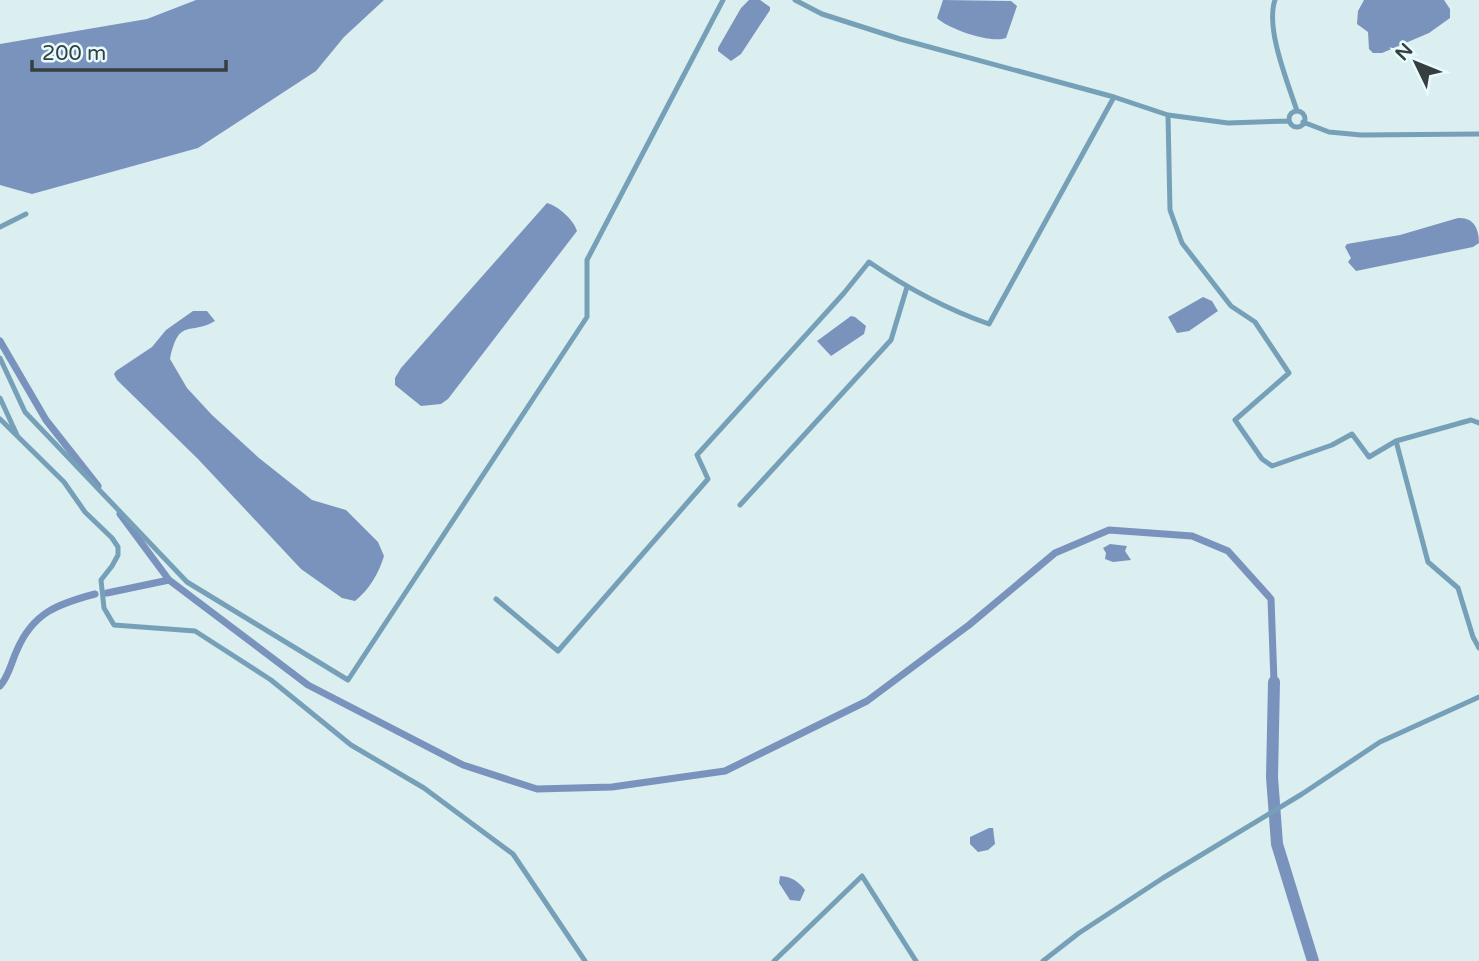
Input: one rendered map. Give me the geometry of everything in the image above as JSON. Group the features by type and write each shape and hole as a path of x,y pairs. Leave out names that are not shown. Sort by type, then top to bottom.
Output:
{"street":[{"path":"0,358 25,412 187,582 348,680 587,317 587,260 723,0"},
{"path":"795,0 822,14 1114,97 1168,115 1228,123 1289,121 1296,127 1304,122"},
{"path":"1275,0 1272,25 1297,111 1304,116 1304,122"},
{"path":"496,599 558,651 708,479 697,455 869,262 906,288 989,324 1114,97"},
{"path":"1289,121 1290,115 1297,111"},
{"path":"1168,115 1170,210 1182,243 1231,306 1255,322 1289,373 1234,420 1262,459 1272,466 1332,445 1352,434 1369,457 1396,441 1471,420 1479,423"},
{"path":"1304,122 1329,132 1361,135 1479,134"},
{"path":"0,227 26,214"},
{"path":"740,505 891,341 906,288"},
{"path":"0,398 20,441"},
{"path":"0,419 57,475 85,512 118,547 118,555 101,580 104,608 114,625 195,631 271,680 351,745 424,788 513,854 584,961"},
{"path":"1396,441 1428,562 1458,588 1472,637 1479,648"},
{"path":"1043,961 1079,933 1153,884 1302,794 1380,742 1479,697"},
{"path":"774,961 862,876 916,961"}],"water":[{"path":"196,0 384,0 344,37 316,71 198,148 32,194 0,185 0,44 147,19"},
{"path":"749,0 760,0 770,7 770,10 741,54 731,61 718,51 718,48 741,8"},
{"path":"943,0 1011,1 1017,6 1006,38 991,39 960,31 937,18"},
{"path":"1364,0 1444,0 1450,9 1450,18 1429,33 1382,53 1373,53 1369,49 1368,32 1357,24 1358,11"},
{"path":"547,203 565,214 577,231 448,399 441,404 421,406 395,385 395,378 401,368"},
{"path":"1458,218 1468,220 1474,225 1479,243 1473,247 1356,271 1348,262 1351,258 1345,247 1347,244 1400,235"},
{"path":"1203,297 1212,301 1218,311 1189,331 1177,333 1168,317"},
{"path":"193,311 207,311 215,321 181,332 173,346 170,359 187,388 259,458 312,500 346,510 378,542 384,556 382,562 369,586 355,601 342,598 301,569 198,459 117,380 114,374 116,371 152,347 166,330"},
{"path":"851,316 866,326 864,334 831,356 817,341"},
{"path":"1110,544 1127,546 1125,551 1131,560 1113,562 1105,559 1103,548"},
{"path":"993,828 995,844 988,850 978,852 970,844 970,837"},
{"path":"780,876 794,880 805,890 800,901 790,900 779,883"}],"waterway":[{"path":"0,341 46,420 98,486"},
{"path":"120,514 169,580 308,685 463,765 537,789 612,787 725,771 867,701 969,625 1055,553 1109,530 1192,536 1228,551 1271,599 1274,682"},
{"path":"107,593 169,580"},
{"path":"0,686 8,674 23,637 39,619 58,606 95,594"},
{"path":"1274,682 1272,777 1277,844 1313,961"}]}
